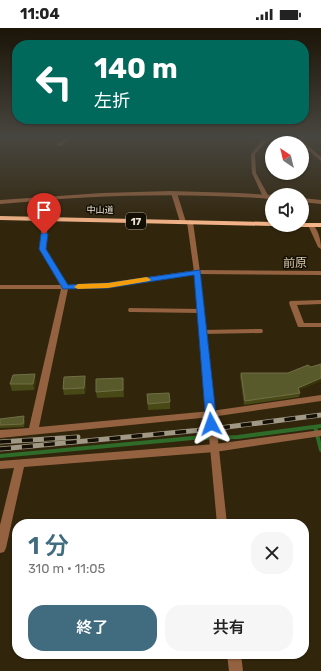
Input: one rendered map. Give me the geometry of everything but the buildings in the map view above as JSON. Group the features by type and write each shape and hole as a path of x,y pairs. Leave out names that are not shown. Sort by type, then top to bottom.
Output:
{"highway":[{"name":"中山道","path":"0,218 265,224"},
{"path":"309,225 321,225"}],"street":[{"path":"254,167 254,173 265,195"},
{"path":"174,193 187,222 197,272 222,519"},
{"path":"0,202 102,194 174,193 265,197"},
{"path":"309,201 321,202"},
{"path":"33,431 66,287 43,249 45,219"},
{"path":"309,229 321,247"},
{"path":"0,287 66,287 108,285 197,272 321,273"},
{"path":"321,302 293,303 301,325 321,325"},
{"path":"132,310 201,311"},
{"path":"202,332 259,331"},
{"path":"0,434 211,414 321,398"},
{"path":"0,465 215,448 321,433"},
{"path":"0,548 20,464"},
{"path":"235,659 236,671"}],"waterway":[{"path":"0,456 193,438 238,437 321,426"},
{"path":"315,427 321,450"}],"railway":[{"path":"0,449 212,429 321,415"},
{"path":"0,442 78,437"}],"slow traffic":[{"path":"78,287 147,280"}],"district":[{"name":"前原","path":"295,263"}],"route":[{"path":"44,234 43,249 66,287 108,285 197,272 211,424"}]}
